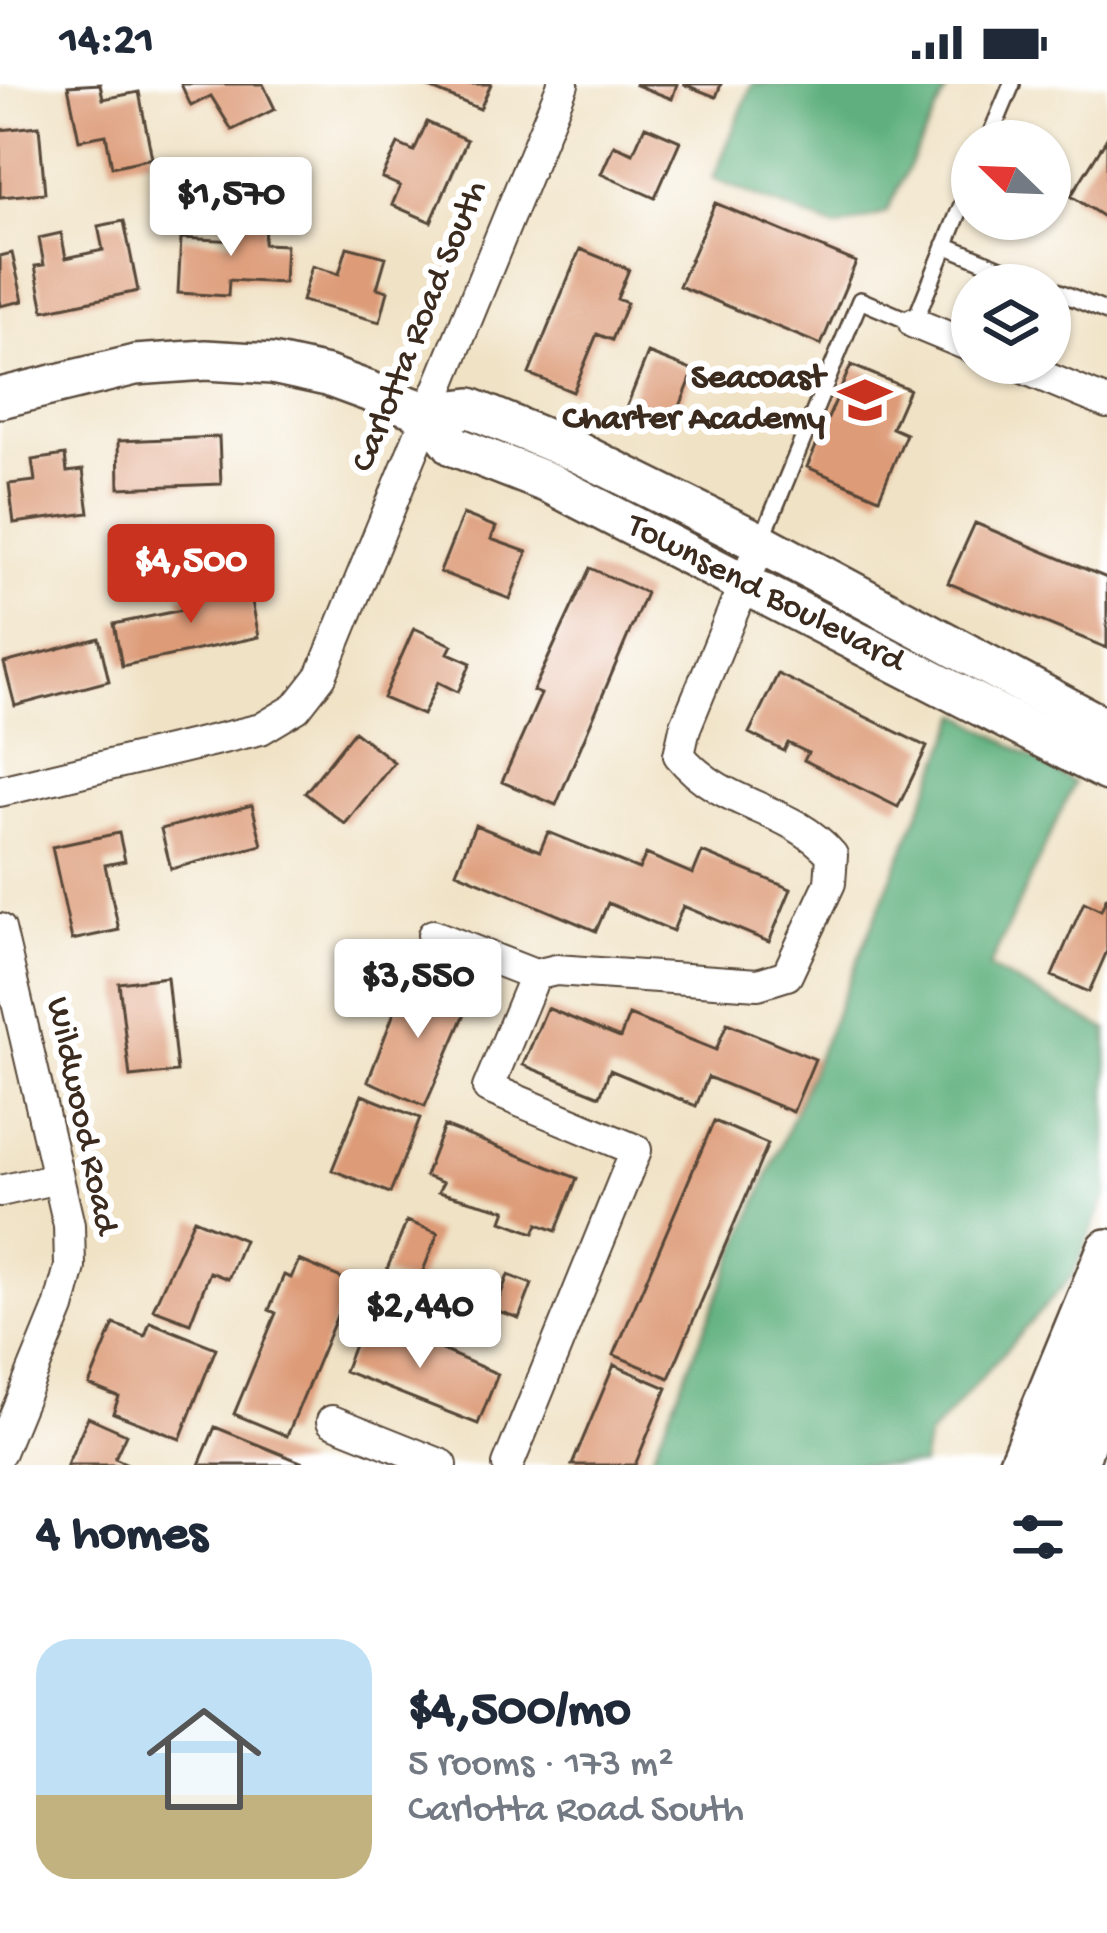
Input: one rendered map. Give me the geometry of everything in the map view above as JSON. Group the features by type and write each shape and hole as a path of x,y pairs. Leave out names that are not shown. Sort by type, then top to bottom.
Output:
{"highway":[{"path":"1068,1465 1100,1369 1107,1297"},
{"path":"1089,1465 1107,1420"}],"street":[{"name":"Carlotta Road South","path":"0,791 261,729 296,707 321,676 563,84"},
{"path":"914,323 951,338"},
{"name":"Townsend Boulevard","path":"0,398 135,365 206,360 272,364 327,376 428,413 470,408 579,453 761,543 1107,729"},
{"path":"1061,384 1107,403"},
{"name":"Townsend Boulevard","path":"428,413 454,446 551,484 1107,771"},
{"path":"433,935 535,975 556,970 758,984 787,975 830,883 832,855 814,834 702,783 679,755 685,728 761,543"},
{"name":"Wildwood Road","path":"0,929 70,1226 70,1267 0,1452"},
{"path":"508,1465 636,1150 488,1088 535,975"},
{"path":"0,1191 58,1178"},
{"path":"1018,1465 1107,1249"},
{"path":"332,1421 442,1465"}],"lane":[{"path":"997,120 1012,84"},
{"path":"761,543 860,300 914,323 951,232"},
{"path":"946,244 993,264"},
{"path":"1071,297 1107,312"}],"green space":[{"path":"752,84 950,84 886,213 836,228 713,179"},
{"path":"960,714 1074,783 989,968 1107,1030 1107,1194 1073,1275 928,1437 922,1465 648,1465"}],"building":[{"path":"100,84 103,99 139,92 152,158 112,167 106,135 79,140 68,86"},
{"path":"181,84 263,84 275,109 232,130 211,96 191,106"},
{"path":"420,84 491,84 480,109"},
{"path":"634,84 677,84 672,99"},
{"path":"683,84 721,84 716,97"},
{"path":"427,122 467,140 431,222 392,205 400,186 382,178 398,144 414,151"},
{"path":"39,126 45,193 0,197 0,130"},
{"path":"645,126 680,141 655,198 601,174 614,145 633,153"},
{"path":"1107,138 1107,219 1071,196"},
{"path":"715,203 856,262 821,345 679,286"},
{"path":"237,210 266,212 264,244 286,245 284,283 229,280 228,296 178,293 181,238 236,241"},
{"path":"124,221 138,291 44,311 35,266 44,265 39,238 61,233 66,258 103,250 98,226"},
{"path":"347,247 386,257 377,288 388,291 380,322 302,301 312,266 339,274"},
{"path":"580,249 629,269 617,299 627,303 612,340 597,334 573,392 529,374"},
{"path":"12,253 23,301 0,306 0,256"},
{"path":"648,353 694,371 673,424 627,406"},
{"path":"851,365 909,389 892,428 906,434 879,498 807,467"},
{"path":"219,437 221,484 119,488 118,441"},
{"path":"65,455 67,472 83,470 89,513 14,523 9,484 35,481 32,460"},
{"path":"463,514 496,527 491,539 527,552 510,599 440,572"},
{"path":"975,523 1107,578 1107,648 948,583"},
{"path":"590,568 646,593 556,805 502,782 541,694 533,691"},
{"path":"248,581 259,637 122,666 114,624 182,610 179,596"},
{"path":"414,628 452,645 448,653 471,663 458,692 438,682 423,715 383,698"},
{"path":"99,638 109,681 15,706 4,663"},
{"path":"778,674 927,747 898,807 804,760 808,753 788,743 784,751 749,733"},
{"path":"354,731 394,762 345,824 305,793"},
{"path":"252,805 262,845 171,869 161,829"},
{"path":"475,825 540,851 548,832 639,869 646,854 693,874 702,852 791,889 769,942 683,906 673,931 608,903 596,931 456,872"},
{"path":"119,833 125,861 105,865 119,930 72,940 52,847"},
{"path":"1107,896 1107,951 1089,992 1052,976 1084,902 1101,910"},
{"path":"408,976 470,1002 425,1106 368,1081"},
{"path":"167,977 177,1072 130,1077 119,983"},
{"path":"547,1008 620,1038 629,1015 716,1050 727,1023 815,1059 793,1112 708,1077 696,1106 610,1070 600,1096 523,1065"},
{"path":"362,1095 420,1118 390,1193 332,1170"},
{"path":"714,1121 768,1144 669,1378 614,1355"},
{"path":"444,1126 577,1178 556,1231 538,1224 534,1233 502,1221 506,1210 438,1192 443,1183 425,1176"},
{"path":"194,1219 244,1240 228,1279 210,1272 190,1323 153,1309"},
{"path":"407,1221 438,1233 417,1286 385,1274"},
{"path":"299,1260 351,1282 287,1436 234,1414 276,1313 269,1310 284,1275 291,1278"},
{"path":"508,1275 532,1284 519,1318 495,1310"},
{"path":"365,1317 498,1374 478,1424 344,1371"},
{"path":"150,1322 216,1348 180,1439 113,1413 119,1397 89,1385 114,1324 145,1336"},
{"path":"614,1365 667,1388 635,1465 572,1465"},
{"path":"88,1417 126,1434 115,1458 130,1465 67,1465"},
{"path":"215,1427 308,1465 199,1465"}],"place":[{"name":"Seacoast Charter Academy","path":"865,400"}]}
